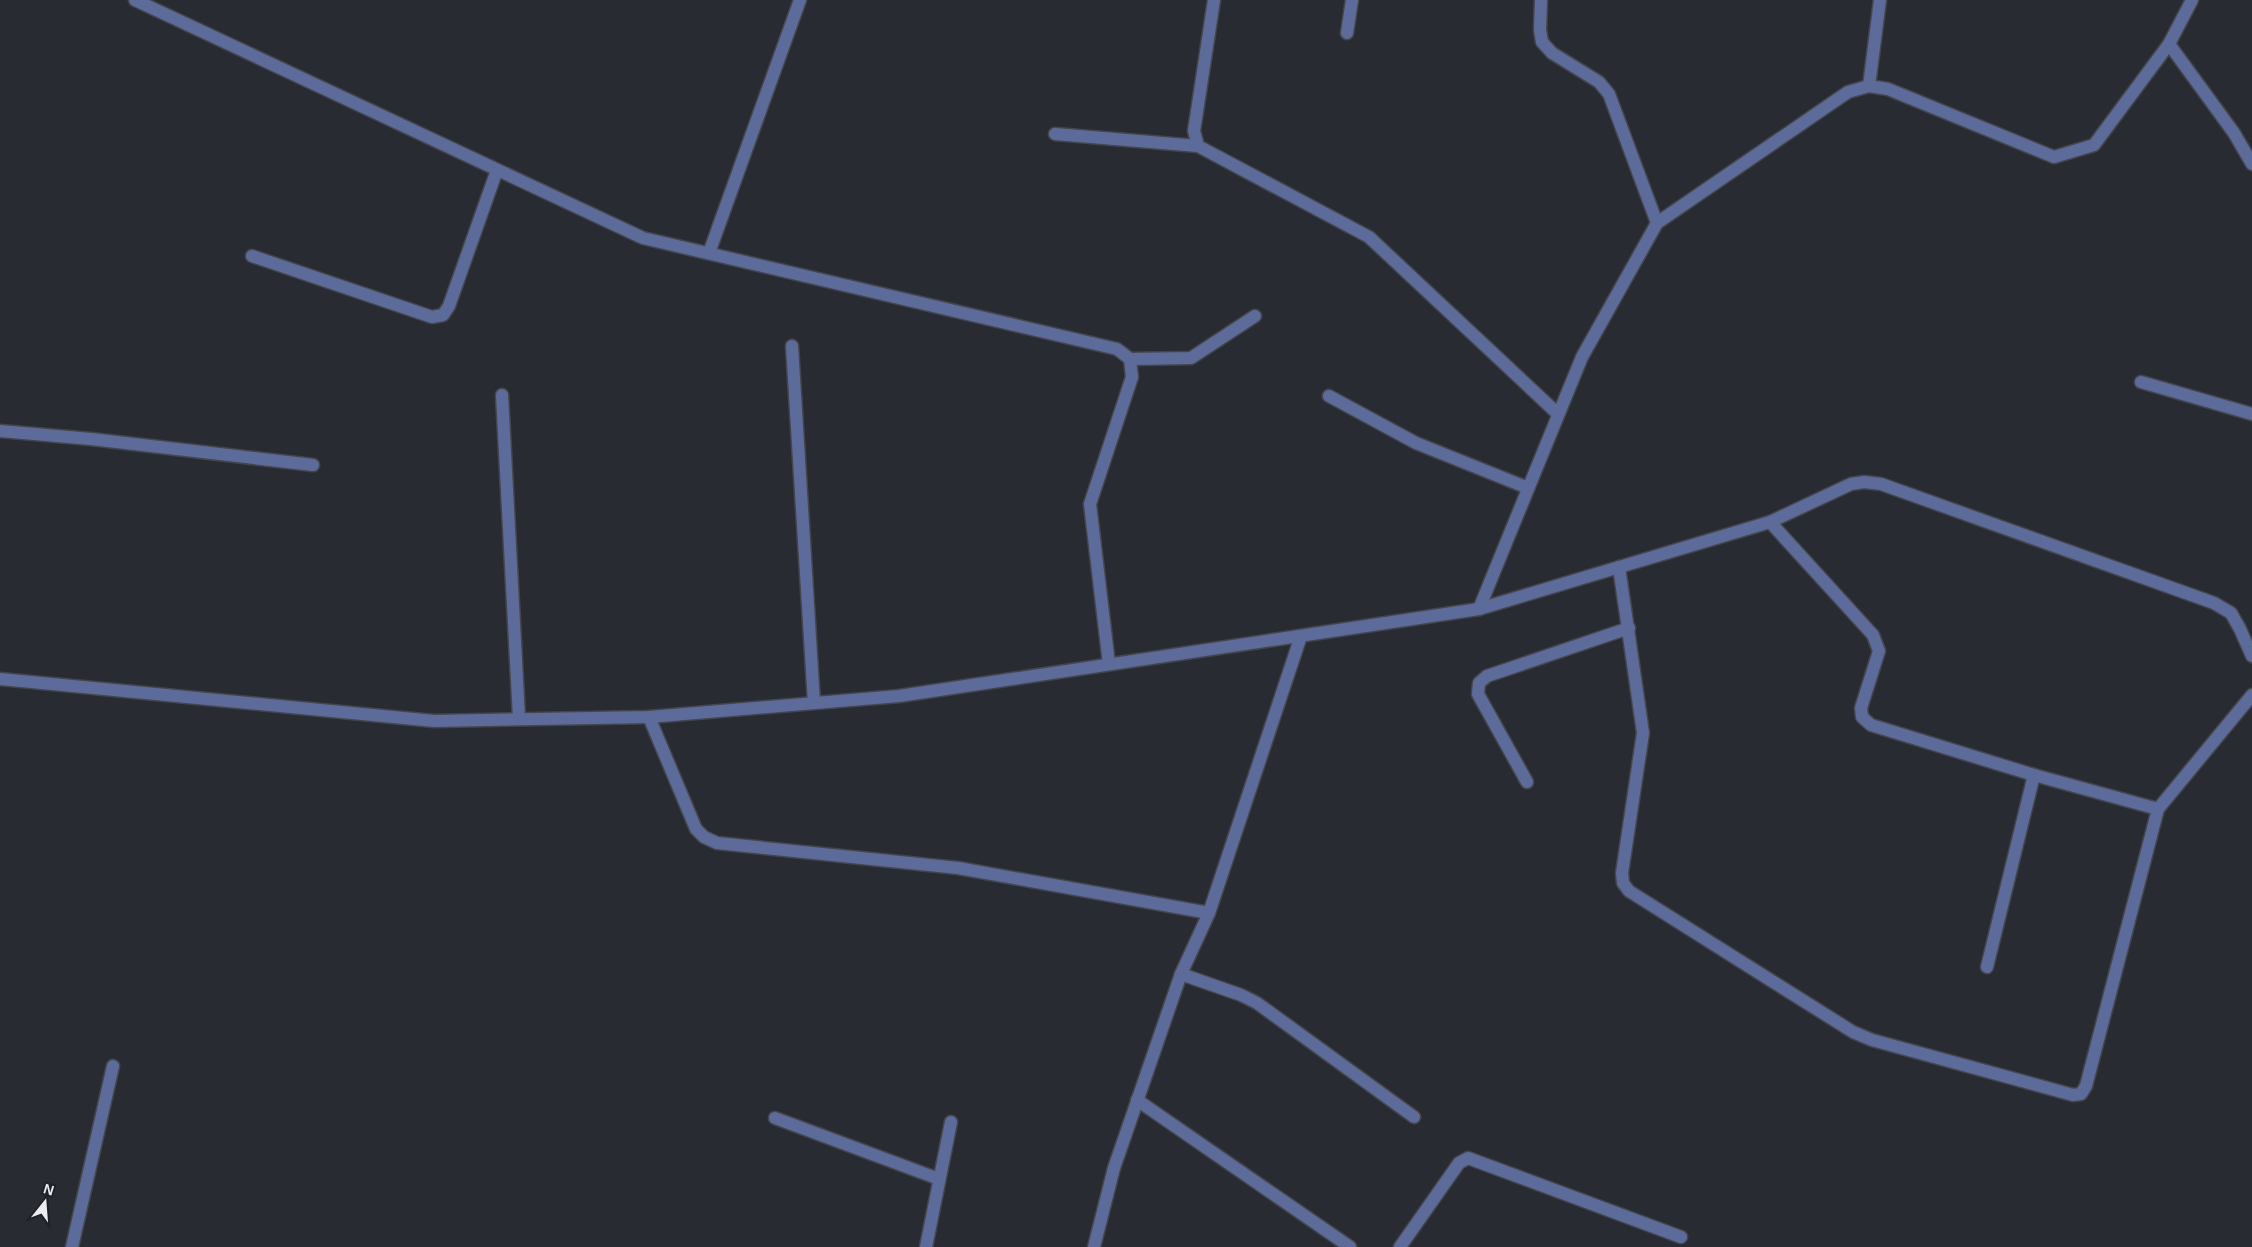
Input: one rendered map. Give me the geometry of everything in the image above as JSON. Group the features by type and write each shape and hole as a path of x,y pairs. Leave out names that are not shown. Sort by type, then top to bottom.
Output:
{"street":[{"path":"135,0 643,238 1117,349 1130,359 1191,358 1255,316"},
{"path":"709,253 800,0"},
{"path":"1198,146 1194,131 1214,0"},
{"path":"1347,33 1352,0"},
{"path":"1541,0 1540,30 1542,42 1552,53 1599,82 1609,94 1657,223"},
{"path":"1869,86 1880,0"},
{"path":"1479,609 1582,357 1657,223 1848,92 1869,86 1888,89 2054,157 2094,145 2169,44 2192,0"},
{"path":"2169,44 2234,133 2252,164"},
{"path":"1055,134 1198,146 1369,236 1558,414"},
{"path":"252,256 432,317 443,315 450,306 497,170"},
{"path":"792,346 814,703"},
{"path":"1109,664 1090,504 1132,377 1130,359"},
{"path":"2141,382 2252,414"},
{"path":"502,394 519,718"},
{"path":"1329,396 1416,442 1528,488"},
{"path":"0,431 91,439 313,465"},
{"path":"0,678 434,720 649,717 899,696 1479,609 1770,522 1851,484 1864,482 1881,484 2214,603 2231,613 2252,656"},
{"path":"1770,522 1873,635 1878,644 1879,652 1861,708 1862,717 1871,725 2034,775 2158,808"},
{"path":"1619,567 1643,733 1622,873 1623,883 1629,891 1853,1032 1872,1040 2073,1095 2081,1094 2086,1086 2158,808 2252,695"},
{"path":"1527,782 1478,694 1480,683 1487,676 1629,628"},
{"path":"1094,1247 1114,1168 1181,974 1209,913 1301,636"},
{"path":"649,717 696,829 704,837 717,843 958,868 1209,913"},
{"path":"1987,967 2034,775"},
{"path":"1181,974 1241,995 1257,1003 1414,1117"},
{"path":"72,1247 113,1066"},
{"path":"1138,1100 1350,1247"},
{"path":"775,1118 939,1179"},
{"path":"926,1247 951,1122"},
{"path":"1400,1247 1459,1163 1468,1158 1681,1237"}]}
